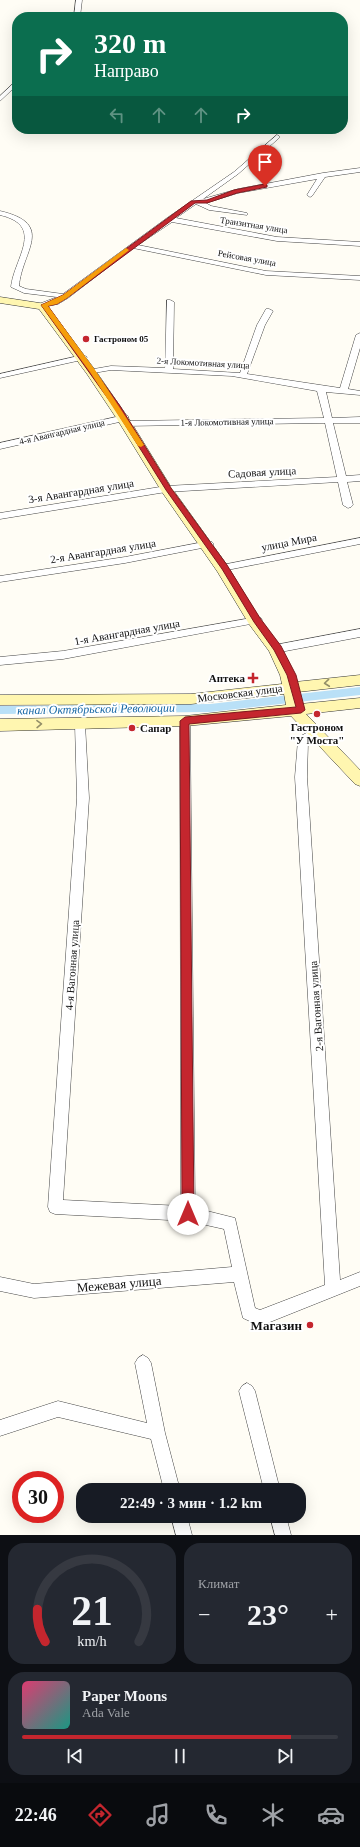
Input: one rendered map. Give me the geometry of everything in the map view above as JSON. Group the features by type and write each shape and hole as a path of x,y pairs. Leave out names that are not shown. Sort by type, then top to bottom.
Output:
{"main road":[{"path":"0,300 43,305 92,371 167,489 223,567 276,649 287,675 297,710 360,775"},
{"name":"Московская улица","path":"0,700 191,699 360,680"},
{"path":"0,725 185,721 360,703"},
{"path":"317,731 360,780"}],"street":[{"path":"78,12 79,0"},
{"path":"0,99 12,87"},
{"path":"43,305 55,302 65,296 169,219 197,202 236,173 277,137"},
{"path":"197,202 236,192 323,175 360,170"},
{"path":"310,195 323,175"},
{"path":"197,202 209,208 245,214"},
{"path":"0,213 16,216 25,224 29,238 27,252 15,280 15,287 24,291 65,296"},
{"name":"Транзитная улица","path":"169,219 277,239 360,244"},
{"name":"Рейсовая улица","path":"132,246 254,271 303,276 331,275 360,278"},
{"path":"169,370 170,302"},
{"path":"243,375 261,325 269,311"},
{"path":"343,392 360,335"},
{"path":"0,376 82,357"},
{"name":"2-я Локомотивная улица","path":"92,371 111,368 243,375 321,389 360,393"},
{"path":"321,389 348,505"},
{"name":"1-я Локомотивная улица","path":"125,421 360,420"},
{"name":"4-я Авангардная улица","path":"0,446 125,421"},
{"name":"Садовая улица","path":"167,489 360,478"},
{"name":"3-я Авангардная улица","path":"0,516 167,489"},
{"name":"улица Мира","path":"223,567 360,541"},
{"name":"2-я Авангардная улица","path":"0,579 125,560 208,545"},
{"name":"1-я Авангардная улица","path":"0,661 63,656 256,620"},
{"path":"276,649 360,633"},
{"path":"185,721 188,1214 230,1223 248,1313 260,1318 360,1279"},
{"name":"4-я Вагонная улица","path":"80,724 83,798 55,1207 188,1214"},
{"name":"2-я Вагонная улица","path":"317,731 303,740 302,777 333,1290"},
{"name":"Межевая улица","path":"0,1284 34,1291 240,1274"},
{"path":"143,1363 170,1483"},
{"path":"247,1390 270,1483"},
{"path":"0,1428 58,1408 158,1433"},
{"path":"181,1523 184,1535"},
{"path":"280,1523 283,1535"}],"waterway":[{"name":"канал Октябрьской Революции","path":"0,710 210,708 360,691"}],"slow traffic":[{"path":"126,250 65,296 55,302 44,305 93,371 125,418 141,445"}],"place":[{"name":"Гастроном 05","path":"86,339"},
{"name":"Аптека","path":"253,678"},
{"name":"Гастроном \"У Моста\"","path":"317,714"},
{"name":"Сапар","path":"132,728"},
{"name":"Магазин","path":"310,1325"}],"route":[{"path":"188,1214 185,721 301,710 292,675 278,648 257,620 224,567 168,489 117,406 44,305 55,302 65,296 193,202 207,201 236,192 265,186"}]}
